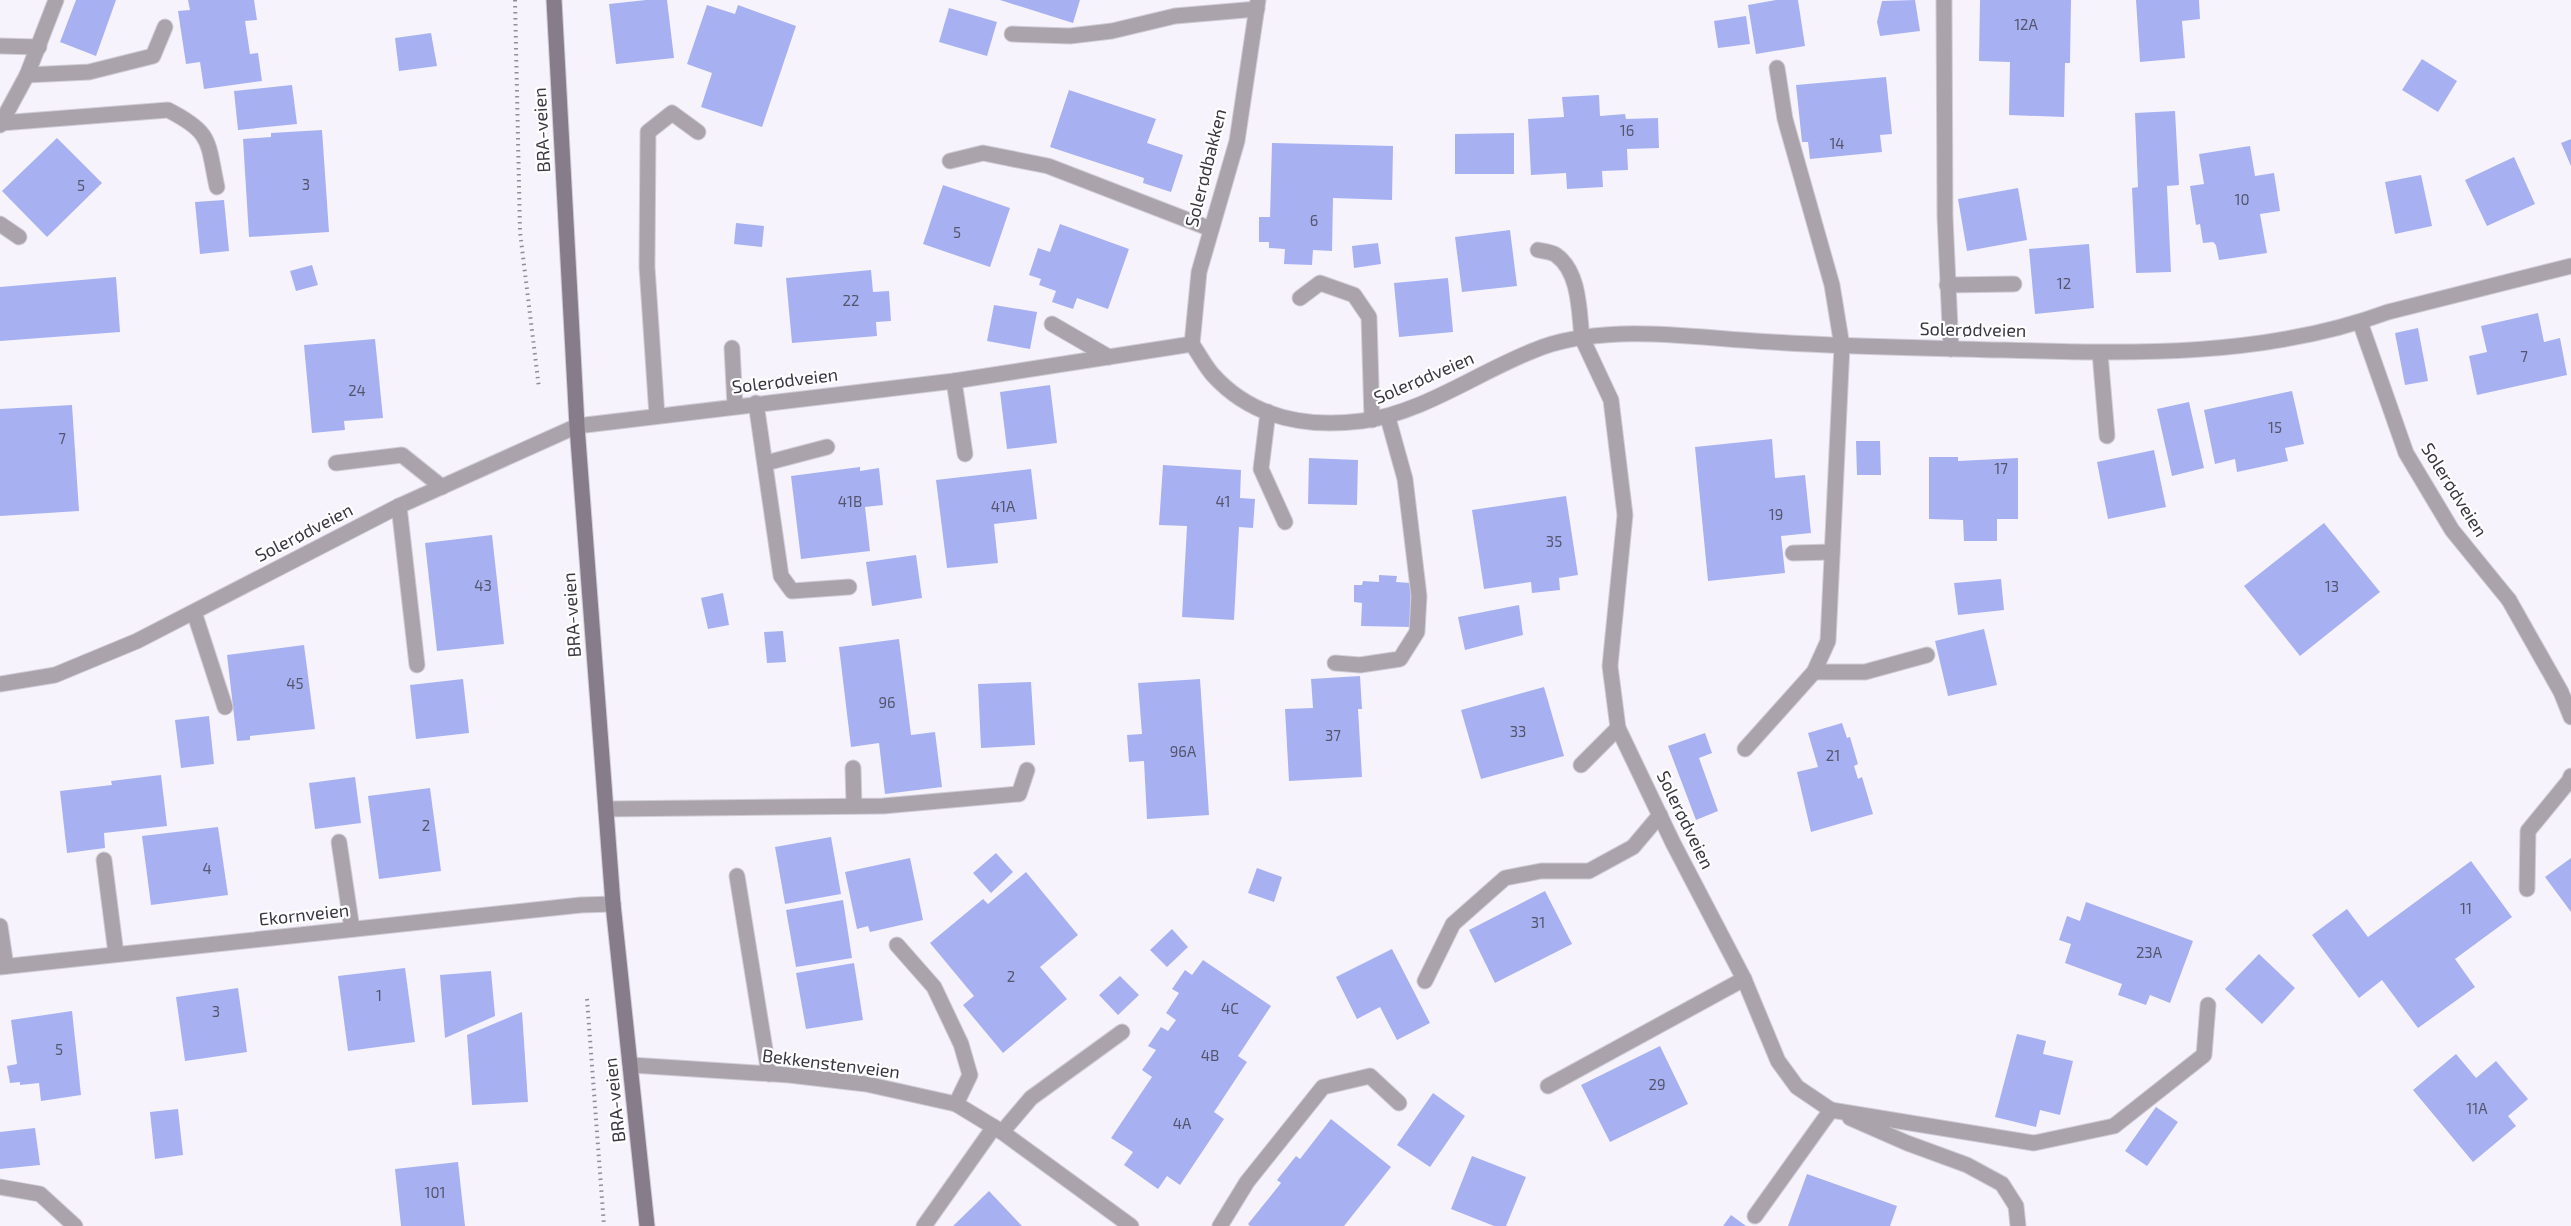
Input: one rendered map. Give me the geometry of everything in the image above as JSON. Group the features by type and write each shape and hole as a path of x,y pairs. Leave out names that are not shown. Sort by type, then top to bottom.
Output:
{"main road":[{"name":"BRA-veien","path":"554,0 577,426 613,904 647,1226"}],"street":[{"path":"1,124 27,75 56,0"},
{"path":"1944,0 1942,35 1947,285 1951,349"},
{"path":"1012,34 1070,36 1112,31 1175,16 1257,4"},
{"name":"Solerødbakken","path":"1192,344 1199,272 1237,141 1257,4"},
{"path":"27,75 89,72 153,56 165,27"},
{"path":"0,46 39,47"},
{"path":"1745,749 1814,672 1828,641 1842,346 1832,285 1785,119 1777,68"},
{"path":"1,124 168,110 189,121 208,140 217,187"},
{"path":"657,416 647,267 648,132 672,113 698,132"},
{"path":"950,161 983,153 1048,166 1211,229"},
{"path":"0,224 19,237"},
{"path":"1538,250 1556,255 1570,272 1576,291 1582,338"},
{"name":"Solerødveien","path":"0,684 55,675 137,641 399,506 577,426 954,381 1192,344 1213,375 1240,400 1296,423 1330,425 1380,419 1538,349 1582,338 1623,334 1842,346 2100,353 2197,351 2291,338 2571,266"},
{"path":"1300,298 1320,283 1354,295 1368,317 1380,419 1405,479 1419,596 1417,632 1400,659 1360,665 1335,663"},
{"path":"1947,285 2014,284"},
{"name":"Solerødveien","path":"2360,322 2406,453 2452,530 2509,600 2561,692 2571,717"},
{"path":"1052,324 1108,357"},
{"name":"Solerødveien","path":"1582,338 1611,400 1625,515 1610,666 1618,728 1744,979 1778,1061 1797,1087 1831,1110"},
{"path":"732,348 735,406"},
{"path":"2100,353 2107,436"},
{"path":"954,381 965,454"},
{"path":"756,404 781,576 792,591 849,587"},
{"path":"1268,411 1261,469 1285,522"},
{"path":"765,463 827,447"},
{"path":"336,463 402,455 442,487"},
{"path":"399,506 417,665"},
{"path":"1793,553 1832,552"},
{"path":"194,612 225,707"},
{"path":"1814,672 1865,672 1927,655"},
{"path":"1581,765 1618,728"},
{"path":"853,768 854,806"},
{"path":"606,809 854,806 1018,794 1027,770"},
{"path":"2527,889 2528,831 2570,782 2571,776"},
{"path":"1425,981 1453,924 1505,878 1541,871 1589,872 1633,846 1660,815"},
{"path":"339,842 352,929"},
{"path":"104,860 116,954"},
{"path":"737,876 769,1074"},
{"name":"Ekornveien","path":"3,967 581,905 613,904"},
{"path":"0,926 3,967"},
{"path":"897,945 934,987 961,1044 970,1075 956,1104"},
{"path":"1548,1086 1744,979"},
{"path":"1831,1110 2034,1143 2114,1126 2204,1055 2208,1005"},
{"path":"924,1226 998,1130 1031,1098 1122,1032"},
{"name":"Bekkenstenveien","path":"631,1065 769,1074 866,1084 956,1104 998,1130 1131,1226"},
{"path":"1220,1226 1247,1182 1323,1087 1370,1076 1399,1103"},
{"path":"1755,1216 1831,1110"},
{"path":"1831,1110 1907,1143 1967,1165 2002,1184 2016,1206 2018,1226"},
{"path":"0,1187 40,1194 75,1226"}],"building":[{"path":"76,0 116,0 96,56 60,42"},
{"path":"188,0 254,0 257,20 245,21 250,54 258,53 262,81 204,89 200,62 186,64 178,11 190,10"},
{"path":"667,0 674,58 616,64 609,4"},
{"path":"1000,0 1080,0 1073,23"},
{"path":"1776,0 1798,0 1805,46 1756,54 1748,5"},
{"path":"1915,0 1920,31 1880,36 1877,22 1882,1"},
{"path":"1980,0 2071,0 2070,63 2065,63 2064,117 2009,115 2010,62 1979,61"},
{"path":"2136,0 2199,0 2200,19 2182,21 2185,58 2140,62"},
{"path":"707,5 735,14 738,5 796,26 762,127 701,107 712,73 687,64"},
{"path":"949,8 997,22 987,56 939,42"},
{"path":"1746,16 1750,44 1718,48 1714,21"},
{"path":"431,33 437,66 399,71 395,38"},
{"path":"2422,59 2457,81 2438,112 2402,90"},
{"path":"1886,77 1892,134 1880,135 1882,152 1810,159 1808,142 1802,142 1796,85"},
{"path":"292,85 297,124 238,130 234,91"},
{"path":"1069,90 1156,119 1147,143 1183,155 1171,192 1143,183 1144,178 1050,147"},
{"path":"1599,95 1600,116 1625,114 1626,119 1658,118 1659,148 1627,149 1628,170 1602,171 1603,187 1567,189 1566,173 1531,175 1528,119 1564,117 1562,97"},
{"path":"2175,111 2179,185 2167,186 2171,272 2136,273 2132,188 2138,187 2135,113"},
{"path":"322,130 329,232 249,237 243,139 271,137 271,133"},
{"path":"1514,133 1514,174 1455,174 1455,134"},
{"path":"57,138 102,183 47,237 2,191"},
{"path":"2571,139 2571,166 2561,143"},
{"path":"1272,143 1393,146 1392,200 1333,198 1332,251 1313,250 1312,265 1284,264 1285,249 1269,248 1269,242 1259,242 1259,217 1270,217"},
{"path":"2250,146 2255,176 2274,173 2280,211 2260,214 2267,253 2219,260 2216,245 2213,242 2203,243 2200,224 2196,225 2190,186 2204,184 2199,154"},
{"path":"2514,157 2535,204 2487,226 2465,180"},
{"path":"2421,175 2432,226 2395,234 2385,182"},
{"path":"943,185 1010,208 990,267 923,244"},
{"path":"2018,188 2027,240 1967,251 1958,199"},
{"path":"224,200 229,251 200,254 195,202"},
{"path":"736,223 764,226 762,247 734,244"},
{"path":"1060,224 1129,249 1108,309 1077,298 1073,309 1052,302 1056,291 1039,285 1041,279 1029,275 1038,248 1050,252"},
{"path":"1510,230 1517,286 1462,292 1455,237"},
{"path":"1378,243 1381,264 1354,268 1352,246"},
{"path":"2089,244 2094,308 2035,314 2029,249"},
{"path":"312,265 318,285 296,291 290,271"},
{"path":"871,270 873,292 889,291 891,321 876,322 877,336 792,343 786,278"},
{"path":"116,277 120,332 0,341 0,287"},
{"path":"1448,278 1453,332 1399,337 1394,283"},
{"path":"994,305 1037,312 1030,349 987,341"},
{"path":"2538,313 2544,342 2560,338 2567,375 2477,395 2469,356 2487,352 2481,326"},
{"path":"2418,328 2428,381 2405,385 2395,333"},
{"path":"375,339 383,418 344,421 345,430 312,433 304,345"},
{"path":"1050,385 1057,443 1007,449 1000,392"},
{"path":"2292,391 2304,444 2285,448 2288,461 2237,472 2235,459 2215,464 2204,410"},
{"path":"2189,402 2204,468 2172,476 2157,409"},
{"path":"72,405 79,511 0,516 0,409"},
{"path":"1772,439 1775,478 1805,475 1811,533 1781,536 1785,573 1708,581 1695,447"},
{"path":"1856,441 1880,441 1881,475 1857,475"},
{"path":"2154,450 2166,507 2108,519 2097,462"},
{"path":"1929,457 1958,457 1958,461 2018,458 2018,519 1997,519 1997,541 1964,541 1963,520 1929,519"},
{"path":"1309,458 1358,460 1357,505 1308,504"},
{"path":"1163,465 1241,470 1240,498 1255,499 1253,528 1239,527 1234,620 1182,617 1187,526 1159,525"},
{"path":"860,467 860,471 879,468 883,505 865,507 870,551 801,559 791,476"},
{"path":"1031,469 1037,519 994,524 998,563 947,568 936,480"},
{"path":"1566,496 1578,575 1559,578 1560,590 1532,593 1531,582 1484,589 1472,510"},
{"path":"2324,523 2380,592 2300,656 2244,586"},
{"path":"492,535 504,644 437,651 425,543"},
{"path":"916,555 922,598 872,606 866,562"},
{"path":"1379,575 1397,576 1396,582 1411,583 1410,627 1361,626 1362,603 1354,602 1354,585 1362,585 1363,581 1379,582"},
{"path":"2001,579 2004,610 1958,615 1954,583"},
{"path":"723,593 729,625 708,629 701,598"},
{"path":"1519,605 1523,635 1465,650 1458,617"},
{"path":"1984,629 1997,685 1948,696 1935,641"},
{"path":"783,631 786,662 767,663 764,632"},
{"path":"899,639 911,735 935,732 942,787 885,794 879,743 851,747 839,647"},
{"path":"304,645 315,729 250,736 250,740 237,741 227,655"},
{"path":"1360,676 1362,709 1358,709 1362,777 1289,781 1285,709 1313,708 1311,679"},
{"path":"463,679 469,733 416,739 410,685"},
{"path":"1200,679 1209,815 1147,819 1144,761 1129,762 1127,735 1142,734 1138,683"},
{"path":"1031,682 1035,745 981,748 978,684"},
{"path":"1544,687 1564,756 1481,779 1461,710"},
{"path":"209,716 214,764 181,768 175,720"},
{"path":"1842,723 1847,738 1850,737 1858,764 1854,766 1858,779 1862,777 1873,814 1811,832 1797,772 1818,767 1808,733"},
{"path":"1705,733 1712,753 1699,758 1718,811 1696,820 1668,746"},
{"path":"161,775 167,826 104,833 105,848 67,853 60,791 112,785 111,781"},
{"path":"355,777 361,823 315,829 309,783"},
{"path":"430,788 441,871 379,879 368,796"},
{"path":"218,827 228,895 151,905 142,836"},
{"path":"831,837 841,894 785,904 775,847"},
{"path":"996,853 1013,872 991,893 973,873"},
{"path":"910,858 923,920 870,932 868,926 857,929 845,872"},
{"path":"2571,858 2571,912 2545,877"},
{"path":"2471,861 2512,917 2455,959 2475,987 2418,1028 2382,980 2359,998 2312,935 2347,909 2368,937"},
{"path":"1257,868 1282,877 1274,902 1248,893"},
{"path":"1026,872 1078,935 1040,967 1067,999 1003,1053 963,1005 974,996 930,943 983,899 988,904"},
{"path":"1545,891 1572,944 1495,983 1469,930"},
{"path":"843,900 852,958 796,967 786,910"},
{"path":"2086,902 2193,941 2170,1003 2150,995 2146,1005 2118,995 2122,984 2065,963 2071,944 2059,940 2067,916 2080,921"},
{"path":"1172,929 1188,947 1167,967 1150,950"},
{"path":"1392,949 1430,1023 1397,1040 1380,1007 1357,1019 1336,977"},
{"path":"2259,954 2295,988 2262,1024 2225,989"},
{"path":"1203,960 1271,1006 1238,1056 1247,1062 1214,1112 1224,1119 1180,1185 1167,1176 1158,1189 1124,1165 1133,1152 1111,1138 1152,1077 1142,1070 1156,1050 1148,1046 1161,1027 1168,1031 1176,1020 1166,1013 1179,993 1172,989 1185,970 1192,975"},
{"path":"854,963 863,1020 806,1029 796,973"},
{"path":"405,968 415,1042 348,1051 338,976"},
{"path":"491,971 495,1016 445,1038 440,975"},
{"path":"1120,976 1139,995 1118,1015 1099,995"},
{"path":"238,988 247,1052 185,1061 176,997"},
{"path":"72,1011 81,1095 41,1101 39,1083 20,1085 20,1082 10,1083 7,1066 17,1064 11,1020"},
{"path":"522,1012 528,1102 472,1105 467,1035"},
{"path":"2017,1034 2046,1041 2043,1054 2073,1061 2060,1115 2040,1110 2036,1127 1995,1117"},
{"path":"1660,1046 1688,1104 1610,1142 1581,1085"},
{"path":"2456,1054 2476,1078 2496,1061 2528,1099 2508,1116 2516,1126 2473,1162 2413,1090"},
{"path":"1433,1093 1465,1116 1430,1167 1397,1145"},
{"path":"2156,1107 2178,1122 2147,1166 2125,1151"},
{"path":"178,1109 183,1155 155,1159 150,1112"},
{"path":"1331,1119 1391,1167 1344,1226 1250,1226 1248,1224 1281,1183 1277,1180 1296,1156 1300,1159"},
{"path":"35,1128 40,1165 0,1169 0,1132"},
{"path":"1472,1156 1526,1177 1506,1226 1494,1226 1451,1209"},
{"path":"458,1162 465,1226 401,1226 395,1169"},
{"path":"1807,1174 1897,1206 1890,1226 1788,1226"},
{"path":"989,1191 1022,1226 953,1226"},
{"path":"1731,1215 1746,1226 1723,1226"}]}
